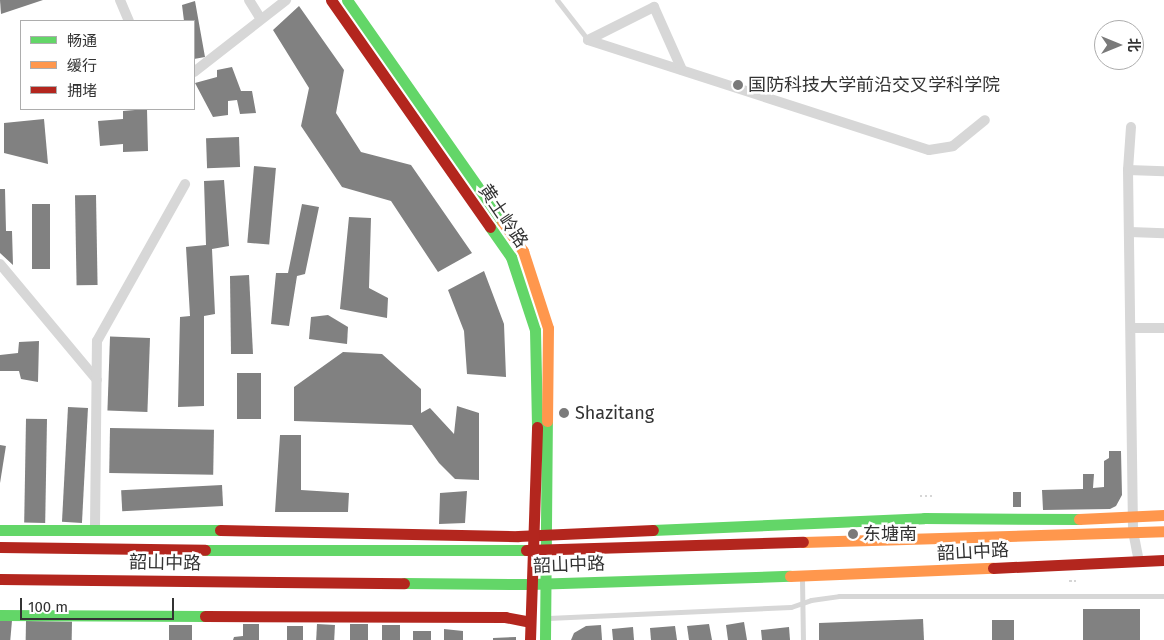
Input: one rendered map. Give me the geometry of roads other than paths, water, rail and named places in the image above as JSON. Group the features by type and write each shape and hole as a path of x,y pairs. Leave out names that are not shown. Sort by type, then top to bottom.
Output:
{"street":[{"path":"120,0 130,20"},
{"path":"249,0 261,19"},
{"path":"195,71 286,0"},
{"name":"黄土岭路","path":"331,0 511,257 535,330 538,405 534,550 530,584 530,640"},
{"name":"黄土岭路","path":"346,0 523,251 548,328 545,640"},
{"path":"588,40 654,7 682,70"},
{"path":"588,40 929,150 952,146 985,120"},
{"path":"1131,127 1128,170 1132,328 1133,530 1138,561"},
{"path":"1128,170 1164,171"},
{"path":"95,528 97,340 185,184"},
{"path":"1130,232 1164,233"},
{"path":"0,264 97,380"},
{"path":"1132,328 1164,328"},
{"path":"0,530 95,528 518,536 534,533 924,518 1072,519 1164,515"},
{"name":"韶山中路","path":"0,548 331,552 534,550 870,542 1133,530 1164,531"},
{"name":"韶山中路","path":"1133,530 1164,536"},
{"name":"韶山中路","path":"0,579 530,584 802,576 1164,561"},
{"path":"0,615 505,617 530,622"}],"lane":[{"path":"557,0 588,40"},
{"path":"802,576 803,640"},
{"path":"545,618 791,607 840,596 1164,596"}],"place":[{"name":"国防科技大学前沿交叉学科学院","path":"738,85"},
{"name":"Shazitang","path":"564,413"},
{"name":"东塘南","path":"853,534"}]}
